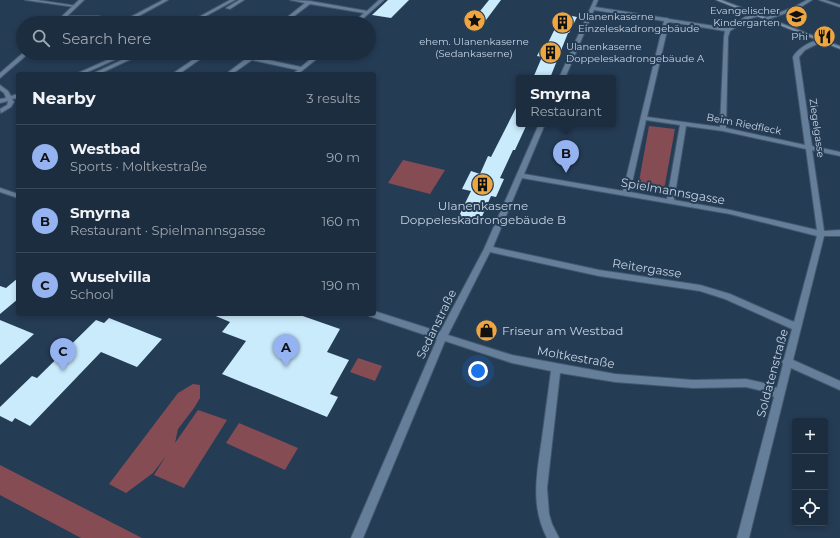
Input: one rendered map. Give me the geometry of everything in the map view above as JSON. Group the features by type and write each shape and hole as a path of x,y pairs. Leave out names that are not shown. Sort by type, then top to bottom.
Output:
{"street":[{"path":"27,0 75,6"},
{"path":"64,16 82,0"},
{"path":"136,16 166,0"},
{"path":"203,16 233,0"},
{"path":"213,16 242,0"},
{"path":"292,0 311,1 368,12"},
{"path":"363,16 382,0"},
{"path":"563,75 596,0"},
{"path":"718,0 756,15"},
{"path":"727,0 764,19 840,48"},
{"path":"764,19 796,8 810,0"},
{"path":"821,0 840,6"},
{"path":"291,16 311,1"},
{"path":"592,8 728,30"},
{"path":"722,129 726,37 728,30 747,18 756,15"},
{"path":"626,194 667,19"},
{"name":"Ziegelgasse","path":"821,41 801,49 796,57 821,234"},
{"path":"0,76 18,60"},
{"path":"84,72 111,60"},
{"path":"101,72 126,60"},
{"path":"178,72 196,60"},
{"path":"232,72 248,60"},
{"path":"260,60 302,69"},
{"path":"298,72 313,60"},
{"path":"0,87 10,98 11,102 10,105 0,111"},
{"path":"0,100 16,96"},
{"path":"0,111 16,106"},
{"name":"Beim Riedfleck","path":"644,118 722,129 840,154"},
{"path":"670,200 683,123"},
{"name":"Sedanstraße","path":"357,538 442,337 488,249 541,127"},
{"name":"Spielmannsgasse","path":"520,176 670,200 730,212 821,234"},
{"path":"0,190 16,195"},
{"path":"821,234 840,233"},
{"name":"Soldatenstraße","path":"743,538 821,234"},
{"name":"Reitergasse","path":"488,249 598,273 700,288 727,296 797,327"},
{"name":"Moltkestraße","path":"376,315 512,359 556,368 623,379 693,384 746,383 764,387 779,394"},
{"path":"788,362 840,386"},
{"path":"553,538 546,529 543,513 541,484 556,368"}],"shaded area":[{"path":"649,126 675,129 664,190 638,187"},
{"path":"403,160 445,170 430,194 388,183"},
{"path":"358,358 382,366 375,381 350,372"},
{"path":"193,384 200,385 200,398 178,429 175,443 198,410 227,420 184,488 154,475 166,456 153,473 126,493 109,484 178,393"},
{"path":"239,423 298,448 285,470 226,443"},
{"path":"0,465 142,538 81,538 0,495"}],"building":[{"path":"388,0 409,0 391,18 372,15"},
{"path":"489,0 501,0 480,28 468,26"},
{"path":"562,14 577,17 568,33 551,75 534,75 542,57 537,56 542,46 546,47"},
{"name":"Ulanenkaserne Doppeleskadrongebäude B","path":"516,108 516,127 526,127 500,178 504,179 496,197 491,196 480,221 459,216 471,191 462,189 471,171 480,174 488,156 491,157"},
{"path":"16,280 16,301 0,314 0,286 6,288"},
{"path":"216,316 303,316 340,329 327,352 349,360 330,394 338,397 327,417 222,374 246,341 222,332 230,322"},
{"path":"109,318 162,339 137,367 101,352 30,426 15,418 12,422 0,416 0,407 32,376 37,378 96,320 104,323"},
{"path":"0,320 34,334 0,365"}],"tram line":[{"path":"718,0 840,48"}],"place":[{"name":"Evangelischer Kindergarten","path":"796,16"},
{"name":"ehem. Ulanenkaserne (Sedankaserne)","path":"474,21"},
{"name":"Ulanenkaserne Einzeleskadrongebäude","path":"563,22"},
{"name":"Phi","path":"824,36"},
{"name":"Ulanenkaserne Doppeleskadrongebäude A","path":"550,52"},
{"name":"Smyrna","path":"566,173"},
{"name":"Ulanenkaserne Doppeleskadrongebäude B","path":"483,184"},
{"name":"Friseur am Westbad","path":"487,330"},
{"name":"Westbad","path":"286,367"},
{"name":"Wuselvilla","path":"63,371"}]}
